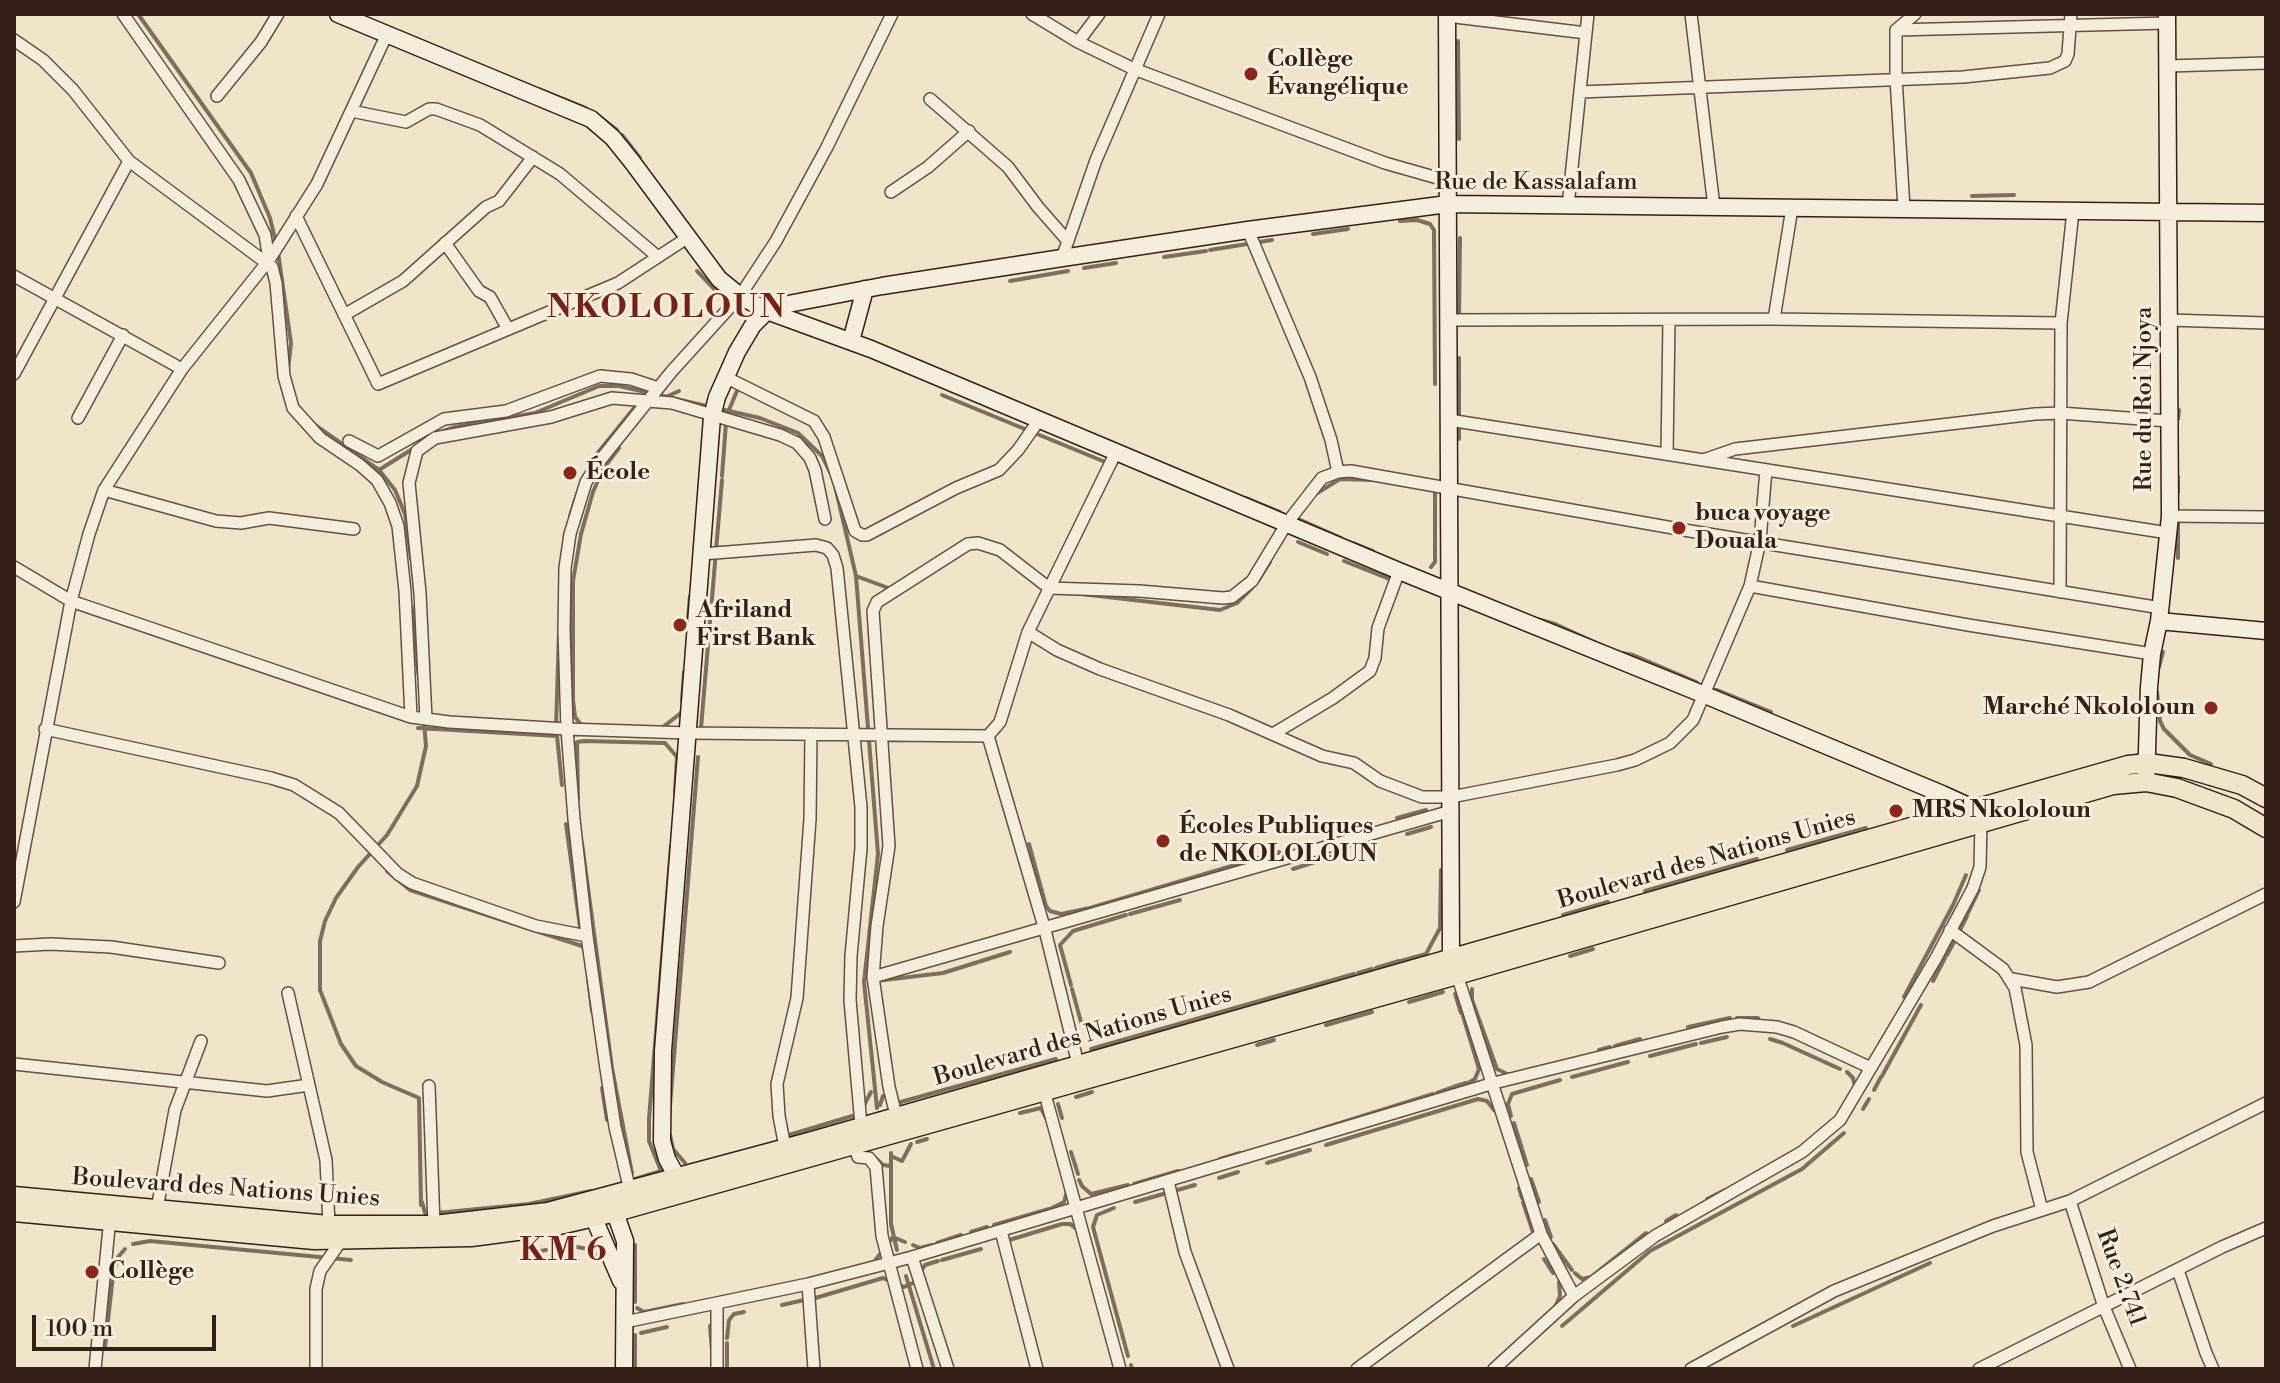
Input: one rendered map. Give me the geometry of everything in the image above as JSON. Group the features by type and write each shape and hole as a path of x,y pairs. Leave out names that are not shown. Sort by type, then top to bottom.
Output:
{"main road":[{"name":"Boulevard des Nations Unies","path":"1080,1072 1457,975 1977,816 2115,768 2148,763 2184,768 2242,785 2266,798"},
{"name":"Boulevard des Nations Unies","path":"1977,816 2097,789 2146,782"},
{"path":"2146,782 2204,796 2264,821"},
{"name":"Boulevard des Nations Unies","path":"14,1212 111,1213 157,1209 329,1225 434,1225 590,1210 854,1144 1451,956 1869,847"},
{"name":"Boulevard des Nations Unies","path":"681,1185 785,1147 896,1115 1042,1083"},
{"name":"Boulevard des Nations Unies","path":"14,1196 111,1213 341,1241 471,1237 555,1226 590,1210"}],"street":[{"path":"123,14 239,180 265,235 275,274 284,376 293,408 320,438 377,480 390,503 398,526 405,591 411,717"},
{"path":"217,96 261,42 278,14"},
{"path":"338,14 591,119 613,138 719,279 740,296 767,311 851,341 1399,571 1705,695 1977,816 1980,867 1973,888 1840,1120 1802,1152 1655,1236 1574,1296 1494,1369"},
{"path":"632,1198 615,1127 587,936 567,729 564,630 565,568 570,534 586,482 609,447 740,296 796,206 892,14"},
{"path":"1032,14 1078,42 1134,69 1385,163 1448,181"},
{"path":"1078,42 1099,14"},
{"path":"1062,258 1066,239 1096,160 1159,14"},
{"path":"1568,206 1588,14"},
{"path":"1691,14 1714,207"},
{"path":"1904,209 1896,30 1915,14"},
{"path":"1574,1296 1541,1234 1451,956 1447,15 1586,33"},
{"path":"1896,30 2167,18"},
{"name":"Rue du Roi Njoya","path":"2146,782 2152,654 2160,614 2169,524 2167,18"},
{"path":"1580,92 1963,77 2050,68 2065,61 2070,20"},
{"path":"14,902 71,601 104,490 182,369 269,260 317,184 387,34"},
{"path":"14,40 43,60 73,90 129,161 269,260"},
{"path":"2168,66 2266,63"},
{"path":"930,99 1008,167 1066,239"},
{"path":"351,111 406,122 429,109 436,109 480,125 560,174 658,257"},
{"path":"891,192 928,167 969,131"},
{"path":"344,315 403,281 486,207 499,201 533,157"},
{"path":"14,374 129,161"},
{"name":"Rue de Kassalafam","path":"767,311 865,289 1062,258 1448,204 2266,213"},
{"path":"1774,319 1792,208"},
{"path":"2060,592 2061,323 2073,211"},
{"path":"296,216 378,384 618,283 687,238"},
{"path":"1248,230 1310,377 1338,472"},
{"path":"445,243 479,291 490,297 508,329"},
{"path":"14,276 182,369"},
{"path":"851,341 865,289"},
{"path":"681,1185 667,1159 661,1124 663,1051 714,408 743,339 767,311"},
{"path":"1449,320 1774,319 2061,323"},
{"path":"1667,454 1669,320"},
{"path":"2169,320 2266,323"},
{"path":"78,418 123,335"},
{"path":"349,441 378,456 444,419 506,411 600,376 659,386"},
{"path":"725,377 814,421 824,437 855,531 862,535 999,470 1039,420"},
{"path":"426,719 420,593 409,483 417,451 435,438 551,417 612,398 648,399 714,408 797,443 810,458 815,470 825,519"},
{"path":"1704,460 1735,449 2060,413 2169,421"},
{"path":"1449,420 2061,516 2169,524 2266,517"},
{"path":"14,567 71,601 411,717 567,729 688,733 988,736 1000,722 1028,632 1116,452"},
{"path":"873,977 1045,930 1451,804 1635,760 1678,737 1693,720 1705,695 1750,586 1760,541 1766,470"},
{"path":"896,1115 873,977 889,846 872,616 877,602 956,549 978,543 1000,550 1049,588 1232,597 1252,581 1287,523 1322,478 1351,471 2060,592 2160,614 2266,631"},
{"path":"104,490 216,521 241,523 269,518 354,529"},
{"path":"702,554 816,545 827,548 833,555 840,583 861,807 850,1000 861,1125"},
{"path":"1273,734 1333,698 1370,671 1375,658 1378,628 1399,571"},
{"path":"1750,586 2152,654"},
{"path":"1028,632 1057,650 1100,669 1229,715 1333,760 1354,763 1366,774 1402,791 1451,804"},
{"path":"45,729 294,785 339,813 398,874 420,887 536,926 587,936"},
{"path":"785,1147 777,1084 797,998 810,819 811,734"},
{"path":"988,736 1045,930 1080,1072"},
{"path":"1950,930 1983,952 2012,979 2057,987 2089,982 2266,894"},
{"path":"14,946 102,946 219,963"},
{"path":"2012,979 2026,1045 2027,1152 2042,1210"},
{"path":"288,993 326,1160 329,1225"},
{"path":"625,1322 717,1305 912,1257 1494,1083 1740,1024 1767,1025 1794,1032 1871,1068"},
{"path":"157,1209 165,1157 185,1081 201,1041"},
{"path":"14,1064 267,1091 309,1085"},
{"path":"1042,1083 1120,1369"},
{"path":"429,1086 434,1225"},
{"path":"1691,1369 1834,1291 1993,1226 2070,1201 2266,1103"},
{"path":"854,1144 858,1157 869,1158 876,1167 882,1236 917,1369"},
{"path":"1168,1181 1185,1252 1228,1369"},
{"name":"Rue 2.741","path":"2070,1201 2104,1307 2130,1369"},
{"path":"613,1204 625,1241 624,1369"},
{"path":"590,1210 623,1286"},
{"path":"95,1369 111,1213"},
{"path":"1979,1369 2266,1228"},
{"path":"1001,1231 1037,1369"},
{"path":"1357,1369 1541,1234"},
{"path":"316,1369 316,1289 320,1271 341,1241"},
{"path":"912,1257 948,1369"},
{"path":"2178,1270 2213,1369"},
{"path":"808,1284 814,1369"},
{"path":"717,1305 717,1369"}],"waterway":[{"path":"138,14 251,173 270,218 276,243"},
{"path":"1458,41 1459,139"},
{"path":"539,89 586,108"},
{"path":"600,117 617,130"},
{"path":"622,135 640,158"},
{"path":"1972,196 2014,195"},
{"path":"1400,221 1417,220 1430,224 1434,230 1435,384"},
{"path":"1313,234 1348,229"},
{"path":"1459,319 1460,238"},
{"path":"1210,250 1272,240"},
{"path":"1164,257 1206,251"},
{"path":"278,252 291,343 288,370"},
{"path":"1084,268 1116,263"},
{"path":"697,271 722,297"},
{"path":"1010,281 1068,271"},
{"path":"1459,358 1459,417"},
{"path":"435,434 455,427 535,413 599,386 619,386 711,407"},
{"path":"729,410 739,386"},
{"path":"668,396 679,391"},
{"path":"942,395 1110,464"},
{"path":"589,468 639,402"},
{"path":"720,409 760,418 798,433 822,456 831,474"},
{"path":"2178,419 2179,410"},
{"path":"722,476 726,423"},
{"path":"1459,424 1459,439"},
{"path":"315,425 379,470 395,490 405,514 411,559"},
{"path":"379,470 414,448"},
{"path":"582,726 575,717 573,700 573,581 581,534 593,492 603,469 619,448"},
{"path":"2178,477 2178,492"},
{"path":"1314,495 1340,479 1373,480"},
{"path":"701,728 722,480"},
{"path":"835,486 856,576 878,854 864,982 877,1108"},
{"path":"1431,567 1435,562 1435,488"},
{"path":"570,516 577,494"},
{"path":"1246,498 1280,512"},
{"path":"1296,518 1341,538"},
{"path":"2178,520 2178,558"},
{"path":"1298,542 1327,554"},
{"path":"1353,543 1373,551"},
{"path":"1344,561 1392,580"},
{"path":"1258,581 1270,562"},
{"path":"856,576 891,589"},
{"path":"1081,594 1220,610 1237,603 1252,588"},
{"path":"688,619 690,596"},
{"path":"415,607 414,637 419,678"},
{"path":"1537,619 1616,652 1633,655 1701,687"},
{"path":"556,727 559,632"},
{"path":"2159,667 2163,652"},
{"path":"682,701 684,672"},
{"path":"1709,690 1717,690 1771,712"},
{"path":"2157,692 2160,721 2164,729 2190,755 2211,764"},
{"path":"663,727 682,709"},
{"path":"421,1205 419,1098 382,1082 356,1066 341,1044 320,990 320,941 336,898 358,867 387,835 417,786 426,746 424,723"},
{"path":"418,728 557,736 562,785"},
{"path":"578,799 577,742 584,741 665,743 677,757 675,793"},
{"path":"670,1106 698,757"},
{"path":"1397,818 1426,810"},
{"path":"566,824 580,927"},
{"path":"1407,834 1431,827"},
{"path":"1787,850 1866,828"},
{"path":"582,843 612,1068 632,1173"},
{"path":"1029,844 1046,906 1050,911 1061,914 1279,852"},
{"path":"635,1179 661,1171 649,1141 649,1119 671,846"},
{"path":"1293,869 1334,856"},
{"path":"1645,891 1757,859"},
{"path":"1401,961 1426,954 1440,928 1441,870"},
{"path":"387,871 410,890 584,949"},
{"path":"1904,997 1966,875"},
{"path":"1968,913 1979,890"},
{"path":"1130,914 1180,900"},
{"path":"1563,915 1608,902"},
{"path":"1071,985 1060,945 1073,931 1126,915"},
{"path":"1960,930 1967,916"},
{"path":"1947,955 1955,940"},
{"path":"1570,956 1593,949"},
{"path":"876,981 943,973 1010,952"},
{"path":"1933,981 1945,958"},
{"path":"1376,968 1399,961"},
{"path":"1358,973 1372,969"},
{"path":"1091,1049 1354,974"},
{"path":"588,978 592,1011"},
{"path":"1072,989 1081,1022"},
{"path":"1472,989 1472,1000 1497,1069 1507,1074"},
{"path":"1409,1002 1443,992"},
{"path":"1455,994 1461,1013"},
{"path":"1882,1076 1921,1005"},
{"path":"1326,1025 1372,1012"},
{"path":"1463,1016 1479,1069 1475,1079 1468,1083"},
{"path":"1688,1027 1730,1018"},
{"path":"1737,1018 1758,1018"},
{"path":"1701,1043 1727,1037"},
{"path":"1615,1046 1640,1039"},
{"path":"1770,1039 1783,1043"},
{"path":"1257,1045 1274,1040"},
{"path":"1650,1056 1696,1044"},
{"path":"1785,1044 1840,1069"},
{"path":"1599,1050 1610,1047"},
{"path":"897,1103 1056,1059"},
{"path":"1572,1077 1628,1062"},
{"path":"1847,1072 1853,1078 1855,1087"},
{"path":"1874,1090 1881,1077"},
{"path":"1511,1116 1508,1104 1512,1094 1560,1080"},
{"path":"1453,1087 1466,1083"},
{"path":"602,1088 607,1120"},
{"path":"1437,1093 1451,1088"},
{"path":"863,1107 871,1092"},
{"path":"1076,1097 1092,1092"},
{"path":"1305,1134 1433,1094"},
{"path":"878,1104 883,1096 888,1097"},
{"path":"1326,1145 1478,1099 1487,1101 1494,1110"},
{"path":"1863,1109 1869,1099"},
{"path":"1058,1104 1062,1118"},
{"path":"1020,1113 1041,1108 1046,1118"},
{"path":"789,1135 859,1114"},
{"path":"1514,1123 1527,1165"},
{"path":"1562,1326 1650,1251 1802,1169 1844,1133"},
{"path":"670,1135 673,1149 685,1163"},
{"path":"917,1142 927,1139"},
{"path":"891,1156 902,1161 911,1144"},
{"path":"1267,1163 1310,1150"},
{"path":"1071,1152 1078,1174"},
{"path":"891,1153 891,1224 897,1250"},
{"path":"1220,1159 1240,1153"},
{"path":"872,1155 883,1165 890,1166"},
{"path":"1134,1184 1178,1171"},
{"path":"1219,1178 1238,1172"},
{"path":"1531,1179 1539,1202"},
{"path":"1079,1180 1091,1194 1128,1185"},
{"path":"1135,1202 1195,1185"},
{"path":"1519,1188 1522,1198"},
{"path":"1707,1199 1725,1190"},
{"path":"422,1202 425,1213 447,1212 529,1204 591,1191"},
{"path":"1052,1208 1064,1202 1067,1191"},
{"path":"1523,1202 1534,1235"},
{"path":"1114,1208 1097,1215 1093,1227 1128,1356"},
{"path":"994,1225 1049,1209"},
{"path":"1666,1221 1676,1215"},
{"path":"1545,1220 1551,1237"},
{"path":"1006,1241 1062,1224 1070,1224 1077,1229"},
{"path":"971,1232 987,1227"},
{"path":"1575,1273 1582,1279 1591,1277 1646,1233"},
{"path":"937,1243 961,1235"},
{"path":"874,1262 893,1237 905,1242"},
{"path":"133,1244 150,1241 351,1260"},
{"path":"1553,1244 1572,1270"},
{"path":"635,1245 635,1302"},
{"path":"913,1245 920,1248 932,1245"},
{"path":"571,1246 588,1249 603,1260"},
{"path":"114,1271 118,1257 125,1249"},
{"path":"942,1260 981,1249"},
{"path":"531,1253 546,1250"},
{"path":"1544,1259 1553,1273"},
{"path":"898,1285 904,1287 913,1283 925,1265 938,1261"},
{"path":"1793,1326 1930,1263"},
{"path":"105,1347 113,1276"},
{"path":"906,1276 934,1369"},
{"path":"812,1299 883,1278 890,1281"},
{"path":"1555,1307 1560,1296 1559,1282"},
{"path":"782,1305 804,1300"},
{"path":"637,1308 644,1312 683,1304"},
{"path":"727,1338 729,1320 734,1314 744,1312"},
{"path":"710,1326 712,1351"},
{"path":"641,1333 667,1327"},
{"path":"635,1335 635,1369"},
{"path":"727,1343 727,1369"},
{"path":"1131,1365 1132,1369"}],"place":[{"name":"Collège Évangélique","path":"1251,74"},
{"name":"École","path":"570,473"},
{"name":"buca voyage Douala","path":"1679,528"},
{"name":"Afriland First Bank","path":"680,625"},
{"name":"Marché Nkololoun","path":"2211,708"},
{"name":"MRS Nkololoun","path":"1896,811"},
{"name":"Écoles Publiques de NKOLOLOUN","path":"1163,841"},
{"name":"Collège","path":"92,1272"}],"district":[{"name":"NKOLOLOUN","path":"667,309"},
{"name":"KM 6","path":"564,1252"}]}
